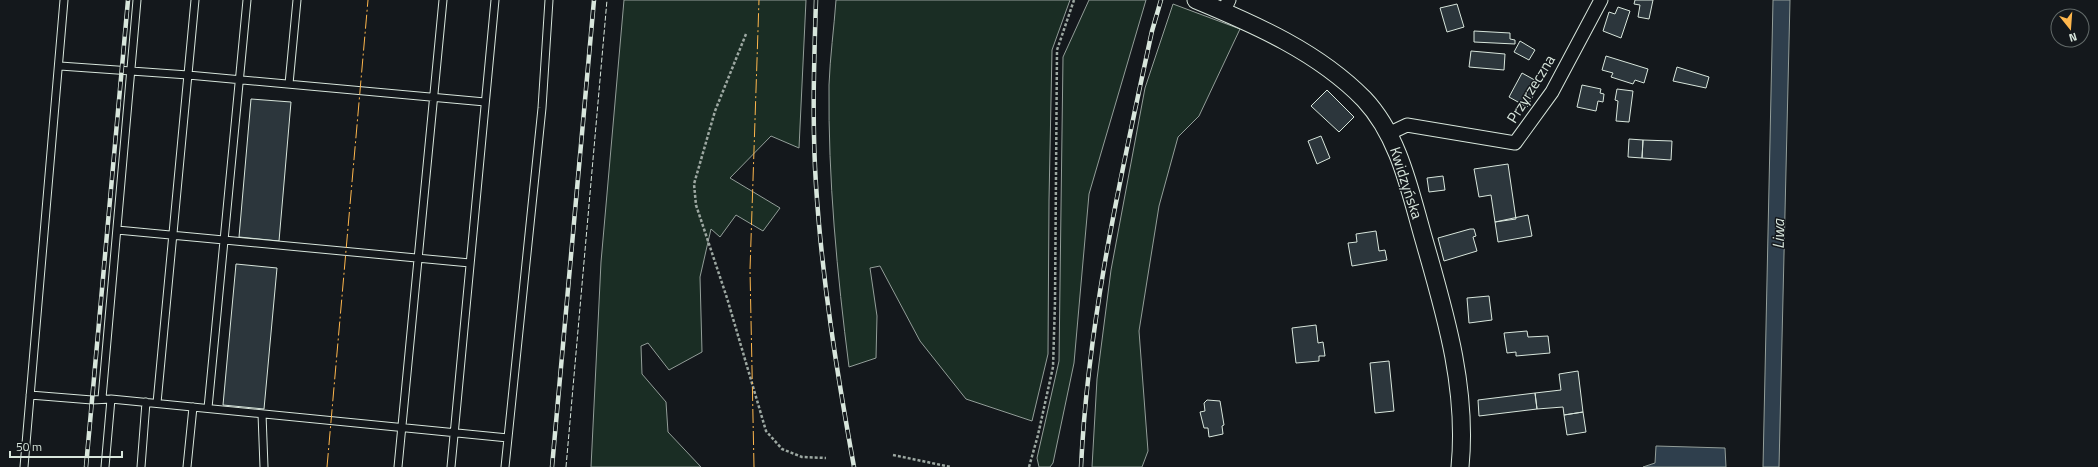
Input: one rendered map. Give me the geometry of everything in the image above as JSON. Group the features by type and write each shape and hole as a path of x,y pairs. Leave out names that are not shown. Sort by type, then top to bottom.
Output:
{"street":[{"name":"Kwidzyńska","path":"1196,0 1226,5 1300,49 1338,76 1364,100 1388,134 1398,154 1451,332 1461,404 1463,440 1460,467"},
{"name":"Przyrzeczna","path":"1388,134 1407,125 1515,143 1552,92 1601,0"}],"lane":[{"path":"24,467 60,66 64,0"},
{"path":"102,398 137,0"},
{"path":"157,403 195,0"},
{"path":"208,408 247,0"},
{"path":"289,84 297,0"},
{"path":"398,467 443,0"},
{"path":"451,467 495,0"},
{"path":"505,467 542,108 549,0"},
{"path":"60,66 188,75 485,102"},
{"path":"117,230 470,263"},
{"path":"30,395 92,400 102,398 508,438"},
{"path":"105,467 112,399"},
{"path":"141,467 146,402"},
{"path":"187,467 193,407"},
{"path":"262,414 264,467"}],"path":[{"path":"1029,467 1038,435 1053,367 1057,50 1074,0"},
{"path":"746,34 715,111 694,184 696,205 727,298 766,431 782,448 795,454 802,457 826,458"},
{"path":"893,455 950,467"}],"green space":[{"path":"624,0 806,0 799,148 771,136 730,178 780,208 763,231 736,215 720,237 711,229 700,277 702,352 669,370 648,343 641,346 642,374 666,402 668,432 701,467 591,467 601,262"},
{"path":"836,0 1070,0 1052,50 1048,354 1032,421 966,399 920,341 880,266 870,268 877,316 876,358 849,367 837,261 830,156 829,85"},
{"path":"1089,0 1146,0 1089,194 1074,363 1053,463 1050,467 1039,467 1037,458 1059,361 1063,57"},
{"path":"1173,4 1240,29 1199,116 1178,137 1159,206 1139,331 1148,451 1142,467 1092,467 1097,379 1111,270 1145,88"}],"water":[{"name":"Liwa","path":"1773,0 1790,0 1779,467 1763,467"},
{"path":"1656,446 1725,448 1726,467 1643,467 1655,463"}],"building":[{"path":"1635,0 1653,0 1649,19 1638,17 1640,5 1634,4"},
{"path":"1457,4 1464,27 1447,32 1440,8"},
{"path":"1618,7 1630,11 1621,38 1603,31 1609,12 1615,14"},
{"path":"1474,31 1510,33 1510,39 1515,40 1515,44 1474,42"},
{"path":"1520,41 1535,50 1529,60 1514,52"},
{"path":"1471,51 1505,54 1504,70 1469,67"},
{"path":"1606,56 1648,69 1644,83 1635,80 1633,84 1611,77 1613,73 1602,70"},
{"path":"1677,67 1709,77 1706,88 1673,81"},
{"path":"1522,73 1540,83 1527,107 1509,97"},
{"path":"1582,85 1601,89 1600,93 1604,94 1603,102 1598,101 1596,111 1577,107"},
{"path":"1617,89 1633,91 1629,122 1616,121 1618,101 1615,100"},
{"path":"1327,90 1354,117 1339,132 1311,106"},
{"path":"251,99 291,102 279,241 239,237"},
{"path":"1321,136 1330,158 1317,164 1308,141"},
{"path":"1629,139 1643,140 1642,158 1628,157"},
{"path":"1643,140 1672,141 1671,160 1642,158"},
{"path":"1508,164 1516,219 1495,222 1491,195 1479,197 1474,169"},
{"path":"1443,176 1445,190 1429,192 1427,178"},
{"path":"1528,215 1532,236 1498,242 1495,222"},
{"path":"1474,229 1476,236 1473,237 1477,251 1444,261 1438,238"},
{"path":"1376,231 1379,251 1385,250 1387,260 1352,266 1348,243 1357,242 1356,234"},
{"path":"236,264 277,268 264,409 223,405"},
{"path":"1489,296 1492,320 1469,323 1467,298"},
{"path":"1316,325 1318,343 1323,342 1325,356 1319,356 1319,361 1296,363 1292,328"},
{"path":"1527,331 1528,337 1548,336 1550,353 1516,356 1516,352 1507,353 1504,333"},
{"path":"1389,361 1394,411 1375,413 1370,363"},
{"path":"1578,371 1583,412 1564,415 1563,407 1537,409 1535,393 1561,390 1559,374"},
{"path":"1535,393 1537,409 1479,416 1478,400"},
{"path":"1207,400 1220,401 1224,425 1222,426 1223,434 1209,437 1208,428 1204,428 1200,412 1205,411 1204,403"},
{"path":"1583,412 1586,432 1567,435 1564,415"}],"railway":[{"path":"86,467 128,0"},
{"path":"552,467 594,0"},
{"path":"816,0 814,69 816,185 826,291 854,467"},
{"path":"1081,467 1085,412 1098,302 1129,139 1152,31 1161,0"}],"fence":[{"path":"566,467 607,0"}],"power":[{"path":"327,467 368,0"},
{"path":"754,467 750,270 759,0"}]}
